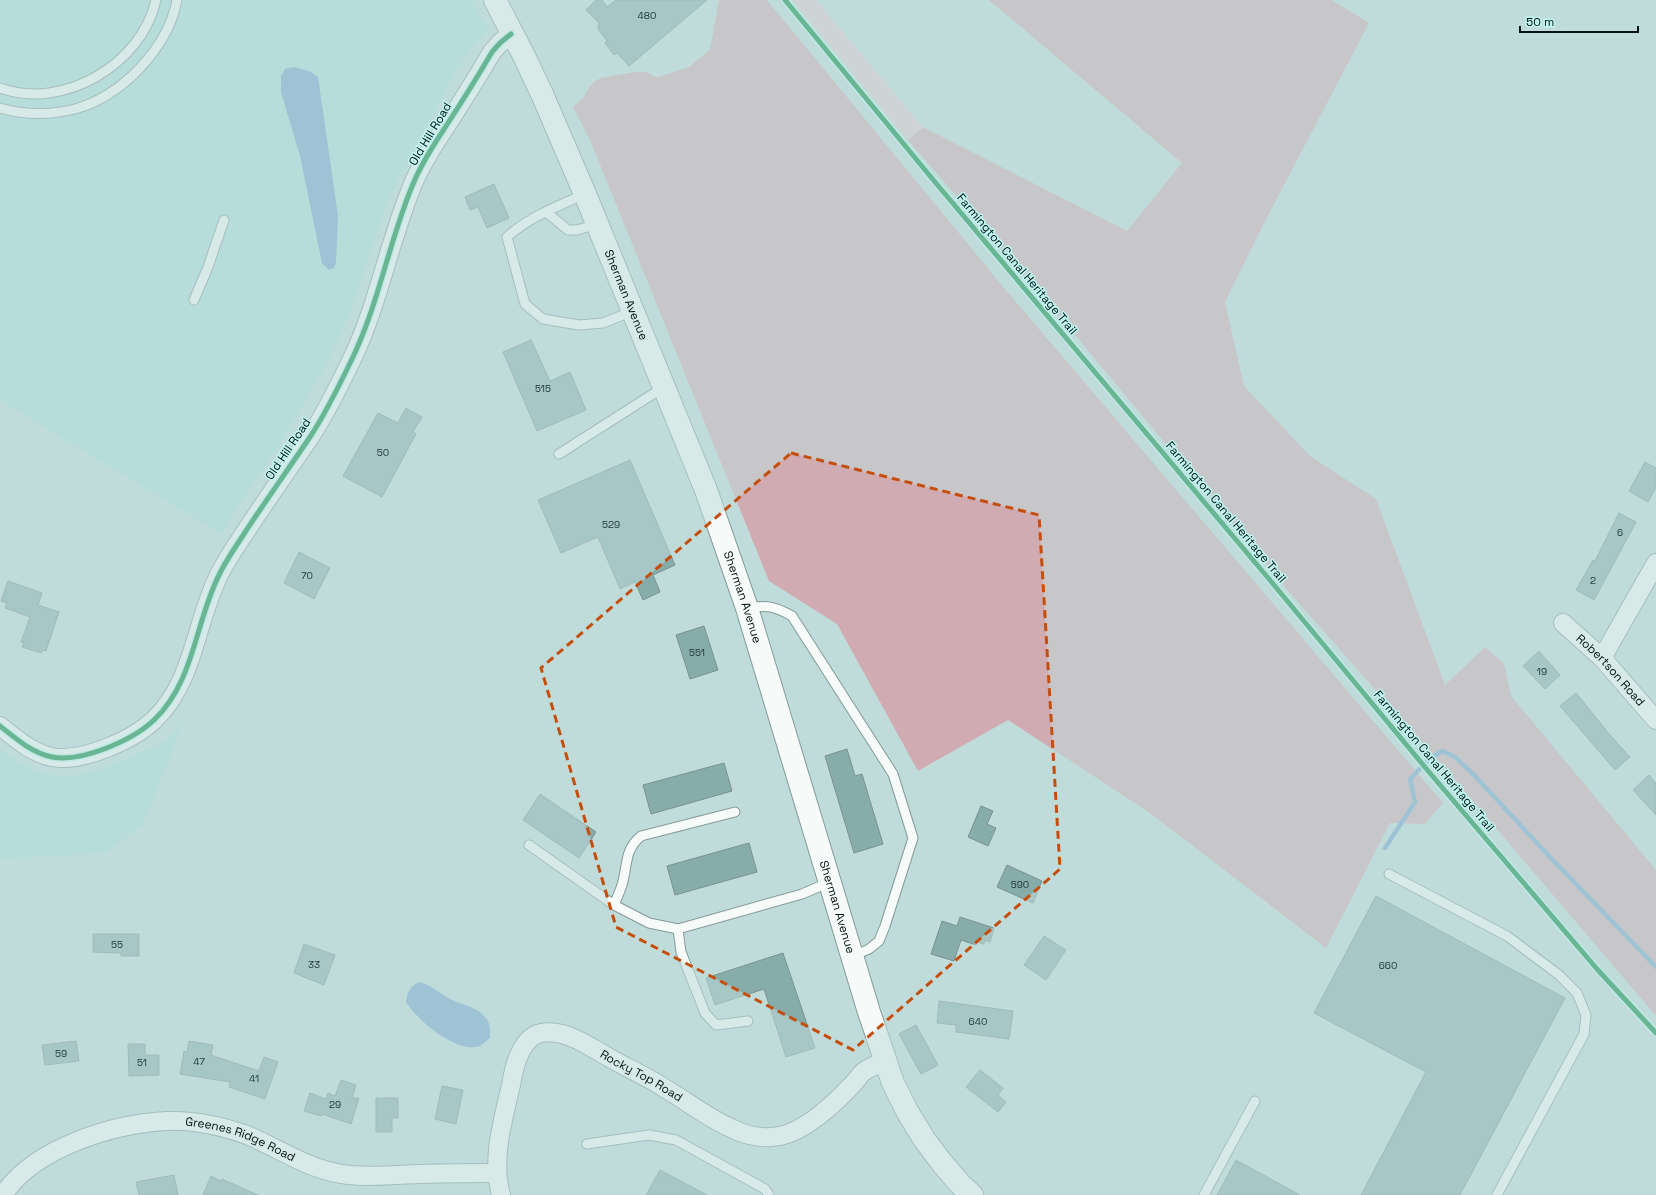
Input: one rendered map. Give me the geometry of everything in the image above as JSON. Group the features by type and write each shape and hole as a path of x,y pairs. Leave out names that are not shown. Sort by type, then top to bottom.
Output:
{"main road":[{"name":"Sherman Avenue","path":"495,0 539,88 585,194 706,490 747,608 885,1062 893,1083 907,1111 924,1139 951,1174 972,1195"}],"street":[{"name":"Old Hill Road","path":"0,726 36,751 52,757 70,757 90,754 136,734 152,722 166,708 176,693 185,671 208,598 224,566 264,502 311,436 352,358 373,306 411,189 424,161 492,52 500,43 512,34"},
{"path":"1602,658 1656,563"},
{"name":"Robertson Road","path":"1563,623 1602,658 1656,720"},
{"name":"Rocky Top Road","path":"501,1195 496,1173 499,1145 514,1071 520,1054 528,1040 537,1034 549,1032 563,1034 581,1042 665,1088 731,1128 756,1136 774,1137 800,1128 819,1116 852,1085 863,1072 871,1067 885,1062"},
{"name":"Greenes Ridge Road","path":"3,1195 11,1183 22,1173 61,1148 81,1139 117,1129 167,1121 202,1124 246,1135 320,1168 342,1174 366,1176 496,1173"}],"lane":[{"path":"0,88 23,93 47,93 69,89 88,82 122,58 137,41 148,24 156,0"},
{"path":"0,108 28,113 53,113 76,108 103,96 126,82 154,52 167,30 177,0"},
{"path":"585,194 546,212 516,229 507,237 525,304 543,319 579,325 603,323 633,311"},
{"path":"546,212 568,230 578,230 597,224"},
{"path":"194,300 208,267 224,220"},
{"path":"558,454 664,387"},
{"path":"747,608 765,605 777,607 792,616 893,774 913,838 879,941 869,949 853,956"},
{"path":"614,905 622,884 629,850 634,842 641,836 735,812"},
{"path":"529,845 614,905 649,923 678,929 802,894 830,882"},
{"path":"1389,874 1507,936 1559,975 1573,988 1577,993 1586,1015 1584,1034 1497,1195"},
{"path":"678,929 681,952 704,1013 716,1025 748,1021"},
{"path":"1204,1195 1255,1101"},
{"path":"587,1144 649,1135 676,1140 765,1189 769,1195"}],"highlighted area":[{"path":"791,453 1039,515 1060,869 853,1050 616,927 541,668"}],"shaded area":[{"path":"0,0 471,0 489,29 472,48 457,69 396,184 385,209 353,305 338,342 324,369 274,454 235,511 222,535 0,400"},
{"path":"719,0 767,0 1005,289 1443,803 1425,824 1390,823 1326,948 1150,813 1008,720 918,771 837,624 769,581 590,140 573,107 583,98 590,86 601,78 635,72 647,72 653,76 659,77 689,67 710,50"},
{"path":"792,0 816,0 923,127 908,140"},
{"path":"989,0 1332,0 1369,23 1261,229 1225,302 1244,386 1310,456 1376,499 1445,685 1485,647 1504,664 1511,696 1656,870 1656,1016 1457,782 1289,592 1051,306 908,140 923,127 1127,231 1182,163"},
{"path":"294,67 309,71 318,77 338,216 336,263 334,268 329,270 322,263 300,156 281,92 281,76 285,69"},
{"path":"185,719 143,825 106,853 0,859 0,750 37,771 61,776 76,775 100,770 158,745 173,734"},
{"path":"420,982 454,1001 474,1008 482,1014 489,1025 490,1038 482,1045 477,1047 468,1047 448,1040 428,1026 419,1018 406,1002 407,995 410,990 414,985"}],"building":[{"path":"596,0 602,0 607,7 616,0 707,0 629,66 617,53 614,55 605,43 607,41 598,29 599,23 586,10"},
{"path":"494,184 509,218 487,228 478,207 470,210 465,197"},
{"path":"531,340 550,381 570,372 586,410 537,431 503,352"},
{"path":"406,408 422,417 413,432 416,434 382,497 343,476 378,413 398,423"},
{"path":"630,460 675,565 653,575 660,592 643,600 635,582 620,589 598,537 561,553 538,500"},
{"path":"1645,462 1656,468 1656,487 1648,502 1629,491"},
{"path":"1619,513 1636,522 1594,600 1576,590 1593,560 1595,561"},
{"path":"299,552 330,568 314,599 284,583"},
{"path":"8,581 42,593 38,605 59,612 46,651 43,650 41,653 22,647 24,643 21,642 30,617 5,608 7,603 1,601"},
{"path":"704,626 718,670 690,679 676,635"},
{"path":"1539,651 1560,675 1545,689 1523,666"},
{"path":"1576,693 1630,757 1615,770 1560,706"},
{"path":"847,749 855,776 862,774 883,844 854,853 825,756"},
{"path":"724,763 732,791 651,814 643,785"},
{"path":"1649,775 1656,783 1656,815 1633,790"},
{"path":"540,794 596,832 579,858 523,820"},
{"path":"981,806 993,811 987,824 996,828 988,846 968,837"},
{"path":"749,843 757,872 675,895 667,866"},
{"path":"1007,865 1042,881 1033,903 997,887"},
{"path":"1376,896 1565,998 1460,1195 1361,1195 1426,1072 1314,1013"},
{"path":"960,917 994,928 990,942 985,940 984,944 977,942 976,945 961,940 954,961 931,954 942,921 957,926"},
{"path":"93,934 139,934 139,956 121,956 121,953 93,952"},
{"path":"1044,936 1066,950 1046,980 1024,965"},
{"path":"304,944 335,955 324,985 294,973"},
{"path":"783,953 815,1048 786,1057 764,989 715,1005 706,978"},
{"path":"939,1001 1013,1011 1009,1039 956,1032 956,1025 937,1023"},
{"path":"916,1025 938,1065 921,1074 899,1034"},
{"path":"76,1041 79,1061 45,1065 42,1045"},
{"path":"189,1041 213,1045 211,1055 259,1071 264,1057 278,1062 265,1099 229,1087 230,1082 180,1074 184,1051 187,1052"},
{"path":"128,1044 145,1044 145,1055 159,1055 159,1075 129,1076"},
{"path":"980,1070 1003,1088 998,1095 1006,1102 998,1112 966,1087"},
{"path":"341,1080 356,1085 352,1098 359,1098 351,1124 322,1114 321,1116 304,1111 310,1093 326,1099 328,1093 335,1096"},
{"path":"442,1086 463,1090 456,1124 435,1119"},
{"path":"376,1098 398,1098 398,1118 392,1118 392,1132 376,1132"},
{"path":"1236,1160 1300,1195 1217,1195"},
{"path":"660,1170 707,1195 646,1195"},
{"path":"174,1175 178,1195 139,1195 136,1182"},
{"path":"211,1176 221,1181 222,1179 258,1195 203,1195"}],"waterway":[{"path":"1385,848 1415,802 1410,779 1430,758 1443,751 1455,757 1474,775 1549,856 1656,967"}],"cycle path":[{"name":"Farmington Canal Heritage Trail","path":"785,0 935,182 1269,579 1429,772 1597,969 1656,1033"},
{"path":"0,726 24,744 45,755 64,758 77,757 106,748 133,735 145,728 168,704 186,669 212,591 222,568 250,524 316,428 352,359 370,316 397,228 420,168 492,52 511,34"}]}
